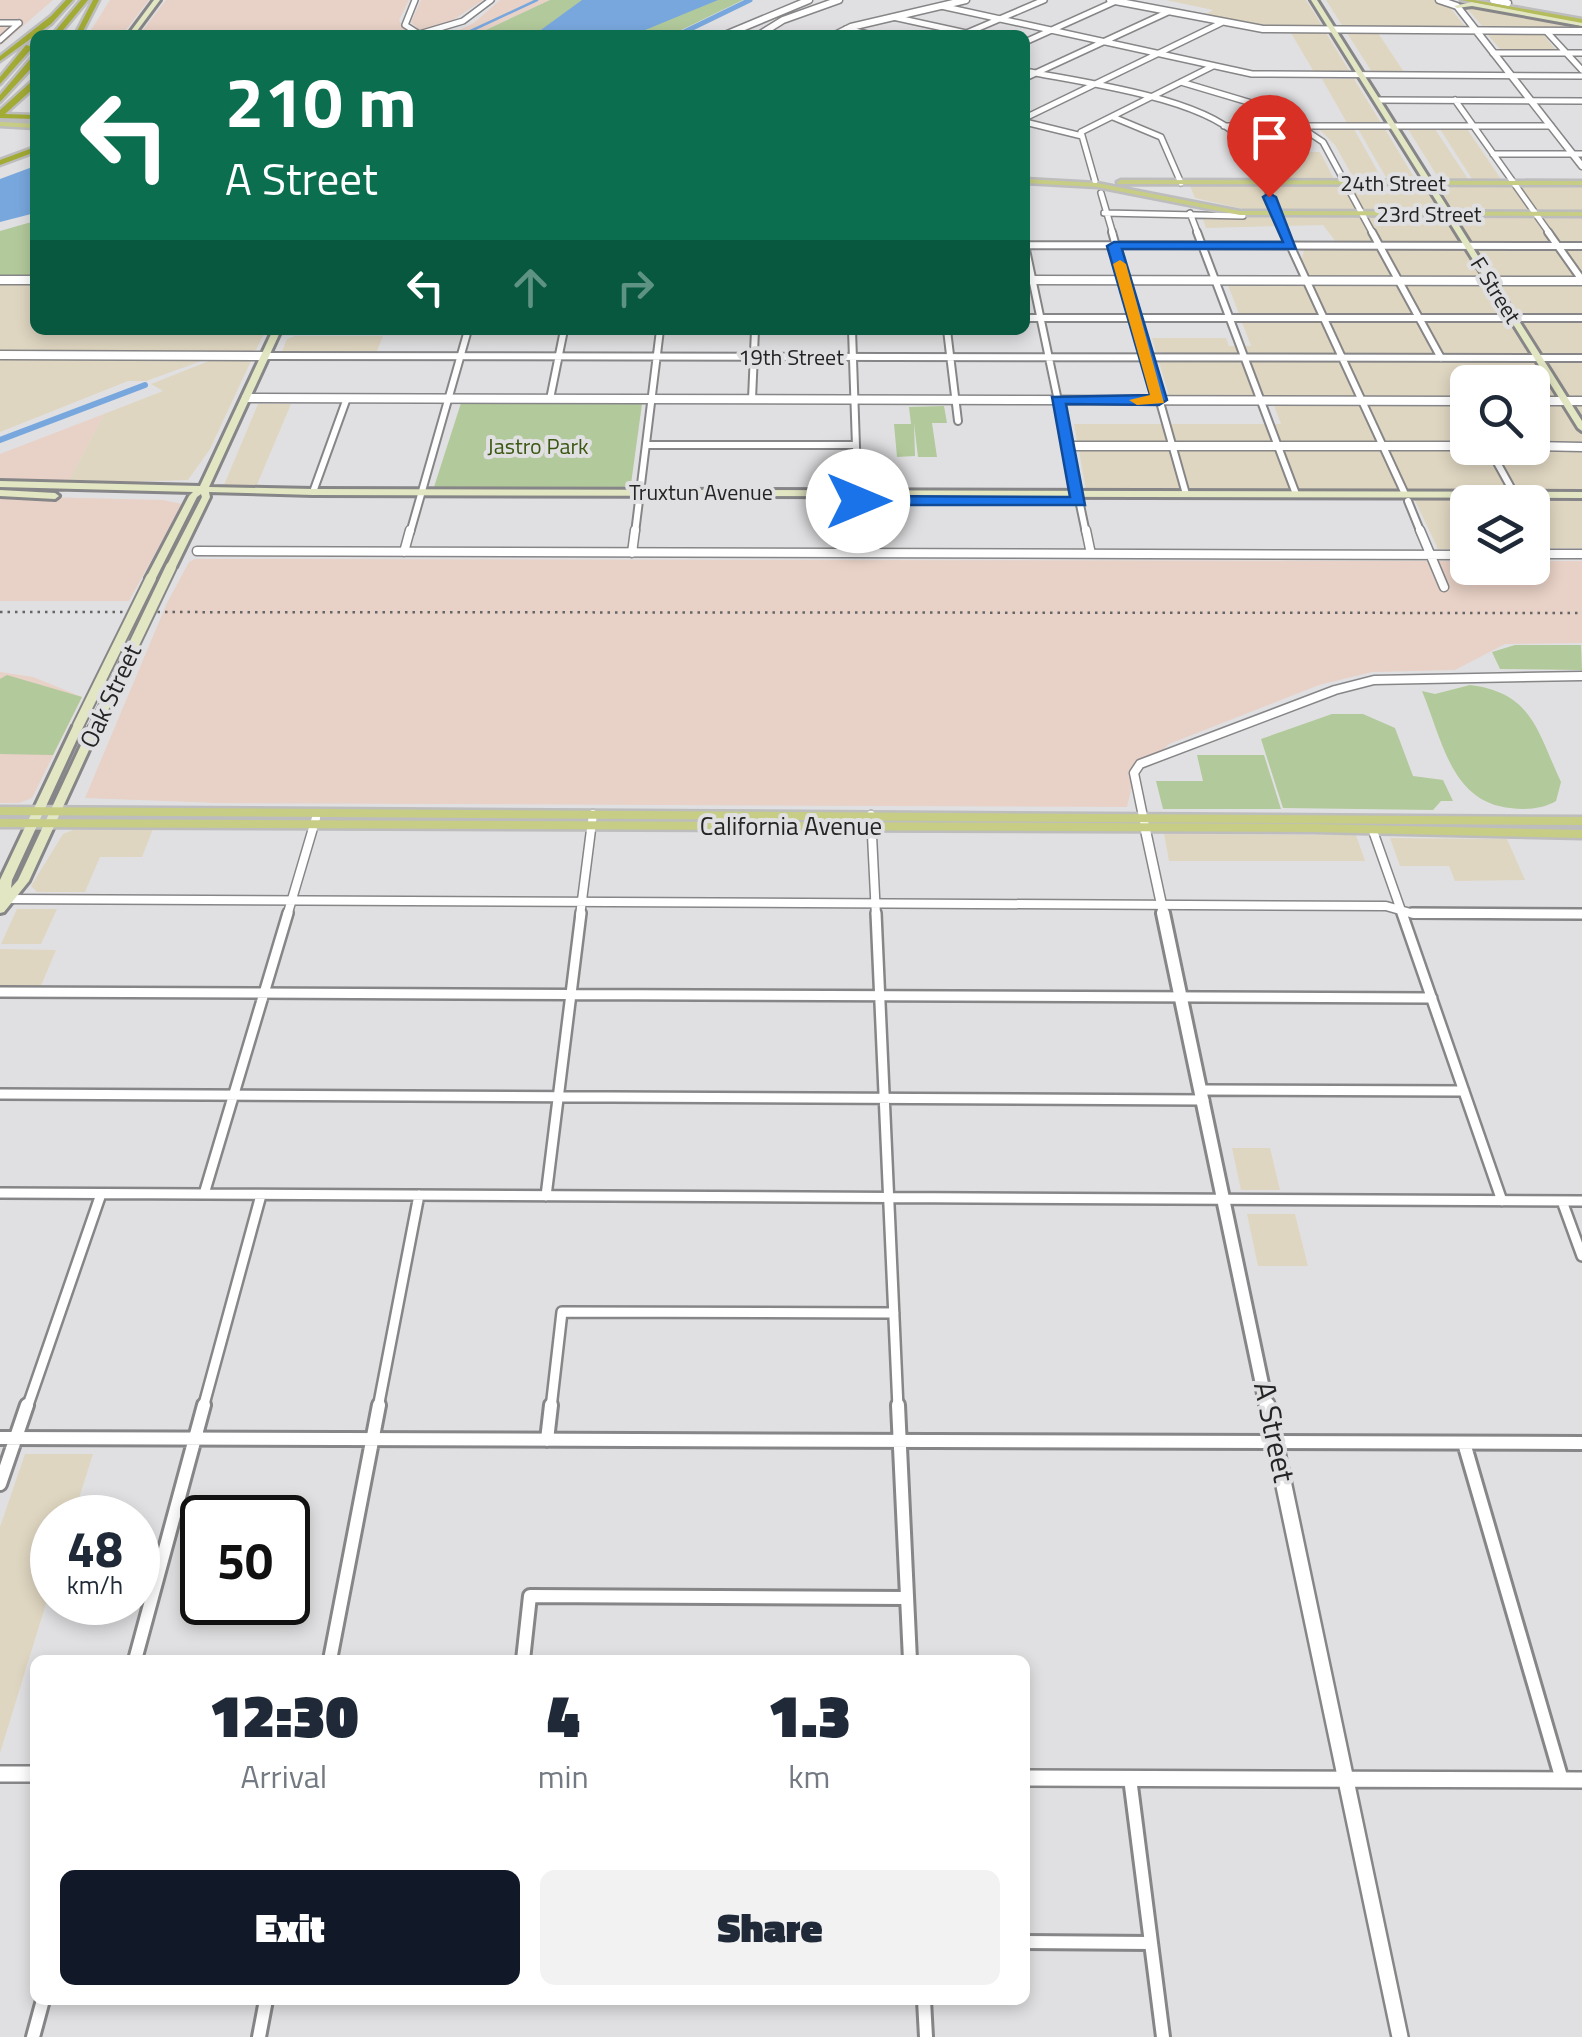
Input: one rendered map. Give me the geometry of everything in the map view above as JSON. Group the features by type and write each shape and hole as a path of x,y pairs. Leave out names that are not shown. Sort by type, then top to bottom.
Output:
{"highway":[{"path":"43,30 70,0"},
{"path":"59,30 84,0"},
{"path":"81,30 96,0"},
{"path":"1485,0 1508,3"},
{"path":"1454,3 1471,1 1559,16 1582,24"},
{"path":"38,30 53,18"},
{"path":"0,60 30,36"},
{"path":"0,82 30,46"},
{"path":"0,100 30,65"},
{"path":"1,117 30,88"},
{"path":"1,117 30,120"},
{"path":"0,163 30,151"}],"main road":[{"path":"135,30 157,0"},
{"name":"F Street","path":"1314,0 1582,428"},
{"path":"1471,1 1582,24"},
{"path":"1508,3 1582,24"},
{"name":"24th Street","path":"1030,179 1582,184"},
{"name":"24th Street","path":"1030,179 1076,183 1208,210 1276,214"},
{"path":"1076,183 1178,198 1186,195 1181,182"},
{"name":"23rd Street","path":"1276,214 1582,214"},
{"name":"Oak Street","path":"2,904 23,881 54,817 182,546 275,335"},
{"name":"Truxtun Avenue","path":"0,488 421,496 1278,502 1388,501 1424,494 1450,495"},
{"name":"Truxtun Avenue","path":"0,488 192,496 313,492 421,496"},
{"path":"1278,502 1309,494"},
{"name":"Truxtun Avenue","path":"1078,498 1309,494 1450,498"},
{"name":"Oak Street","path":"2,904 6,880 35,817 192,496"},
{"name":"Truxtun Avenue","path":"1550,498 1582,498"},
{"name":"California Avenue","path":"0,811 35,817 1582,821"},
{"name":"California Avenue","path":"0,823 35,817"},
{"name":"California Avenue","path":"1144,822 1582,834"}],"street":[{"path":"413,30 405,22 415,0"},
{"path":"434,30 463,21 492,0"},
{"path":"737,30 809,0"},
{"path":"846,29 966,0"},
{"path":"974,30 1044,0"},
{"path":"1439,0 1454,3 1582,166"},
{"path":"1493,0 1508,3"},
{"path":"1030,40 1113,1 1221,23 1333,30 1546,30 1582,24"},
{"path":"767,30 786,19 839,2"},
{"path":"941,6 1213,66 1271,75 1582,73"},
{"path":"1036,73 1168,12"},
{"path":"771,16 786,19"},
{"path":"893,17 947,30"},
{"path":"0,22 19,22"},
{"path":"0,40 19,22"},
{"path":"1030,117 1221,23"},
{"path":"846,29 850,30"},
{"path":"1546,30 1582,73"},
{"path":"1493,53 1582,53"},
{"path":"1095,181 1082,132 1213,66"},
{"path":"1030,74 1147,99 1223,126 1243,142 1444,587"},
{"path":"1181,82 1253,101 1305,126 1327,148 1440,358"},
{"path":"1378,100 1582,101"},
{"path":"1455,100 1582,281"},
{"path":"1113,116 1146,127 1160,137 1181,182"},
{"path":"1030,121 1082,136"},
{"path":"1223,126 1551,126"},
{"path":"1493,154 1582,154"},
{"path":"1101,194 1186,494"},
{"path":"1104,213 1243,216"},
{"path":"1190,213 1296,494"},
{"path":"1030,245 1582,246"},
{"path":"0,280 30,280"},
{"path":"1030,280 1582,281"},
{"path":"1030,283 1090,554"},
{"path":"1030,318 1582,318"},
{"path":"404,552 467,335"},
{"path":"550,399 563,335"},
{"path":"632,552 659,335"},
{"path":"752,399 755,335"},
{"path":"852,335 860,553"},
{"path":"949,335 958,420"},
{"name":"19th Street","path":"0,356 1582,358"},
{"path":"246,398 1450,400"},
{"path":"313,492 347,398"},
{"path":"1550,401 1582,401"},
{"path":"646,445 856,445"},
{"path":"1067,446 1450,446"},
{"path":"1550,446 1582,446"},
{"path":"197,551 1450,555"},
{"path":"1550,554 1582,554"},
{"path":"1144,822 1134,773 1140,764 1335,690 1374,680 1582,676"},
{"path":"204,1194 316,818"},
{"path":"546,1196 593,820"},
{"path":"871,821 910,1655"},
{"name":"A Street","path":"1144,822 1400,2037"},
{"path":"1373,831 1502,1201"},
{"path":"2,904 291,901 1386,906 1400,910 1582,914"},
{"path":"0,992 1432,998"},
{"path":"0,1094 885,1098 1464,1091"},
{"path":"0,1193 1582,1201"},
{"path":"0,1484 102,1194"},
{"path":"136,1655 260,1195"},
{"path":"331,1655 419,1196"},
{"path":"1562,1201 1582,1256"},
{"path":"547,1440 562,1312 894,1313"},
{"path":"0,1438 1582,1444"},
{"path":"1464,1443 1562,1780"},
{"path":"524,1655 530,1596 907,1598"},
{"path":"0,1774 30,1774"},
{"path":"1030,1778 1582,1780"},
{"path":"1130,1778 1163,2037"},
{"path":"1030,1942 1151,1943"},
{"path":"34,2037 42,2005"},
{"path":"259,2037 265,2005"},
{"path":"924,2005 926,2037"}],"shaded area":[{"path":"0,0 53,0 0,46"},
{"path":"110,0 149,0 126,30 91,30"},
{"path":"166,0 409,0 399,20 405,30 143,30"},
{"path":"421,0 483,0 453,20 419,30 411,22"},
{"path":"500,0 550,0 486,30 459,30 474,23"},
{"path":"1166,0 1306,0 1323,27 1255,27 1201,17 1213,10"},
{"path":"1326,0 1437,0 1449,6 1466,28 1343,27"},
{"path":"1464,5 1576,25 1580,29 1484,28"},
{"path":"1291,33 1326,33 1350,72 1314,72"},
{"path":"1347,33 1378,33 1404,72 1372,72"},
{"path":"1542,33 1556,50 1501,50 1487,34"},
{"path":"1322,79 1354,79 1381,123 1347,123"},
{"path":"1319,129 1354,129 1382,179 1354,179 1335,145"},
{"path":"1358,129 1385,129 1415,179 1387,179"},
{"path":"1408,129 1435,129 1468,179 1439,179"},
{"path":"1440,129 1467,129 1501,179 1472,179"},
{"path":"1256,152 1320,152 1334,179 1271,179"},
{"path":"1190,186 1582,186 1582,210 1243,209 1195,198"},
{"path":"1202,217 1582,217 1582,548 1550,548 1550,485 1450,485 1450,549 1438,549 1411,492 1086,490 1074,424 1281,424 1270,395 1169,395 1159,362 1175,362 1173,353 1156,352 1152,338 1226,338 1229,346 1251,346 1228,285 1298,277 1304,250 1353,249 1349,242 1336,242 1323,225 1206,228"},
{"path":"30,283 30,335 264,335 256,350 250,352 0,352 0,284"},
{"path":"383,336 377,351 282,351 287,339"},
{"path":"0,359 207,359 146,381 128,381 0,432"},
{"path":"214,359 251,361 210,449 188,480 67,484 104,414 163,391 151,384"},
{"path":"258,404 291,404 256,487 224,485"},
{"path":"104,414 67,484 0,479 0,454"},
{"path":"0,496 163,500 182,504 129,601 0,601"},
{"path":"1450,561 1450,585 1550,585 1550,561 1582,561 1582,643 1505,644 1455,670 1372,672 1319,685 1169,744 1134,777 1127,807 217,803 85,798 167,603 189,562"},
{"path":"0,672 33,677 82,697 32,798 19,803 0,803"},
{"path":"153,829 142,857 100,857 85,892 37,892 31,886 63,834 73,830"},
{"path":"1164,834 1356,835 1365,861 1169,861"},
{"path":"1390,838 1507,839 1525,880 1455,881 1449,866 1400,866"},
{"path":"17,909 57,909 41,944 1,944"},
{"path":"0,949 56,950 41,986 0,986"},
{"path":"1232,1148 1270,1148 1280,1190 1241,1190"},
{"path":"1247,1214 1295,1214 1308,1266 1258,1266"},
{"path":"25,1454 93,1454 80,1495 30,1495 30,1625 39,1625 0,1753 0,1527"}],"green space":[{"path":"550,0 743,0 681,30 486,30"},
{"path":"30,222 30,277 0,277 0,231"},
{"name":"Jastro Park","path":"461,403 642,404 631,484 619,489 434,487"},
{"path":"944,406 947,423 932,423 937,457 918,457 914,423 915,456 897,457 894,424 911,424 909,407"},
{"path":"1515,645 1581,645 1582,670 1500,669 1492,652"},
{"path":"7,675 82,697 53,755 0,754 0,679"},
{"path":"1470,685 1507,696 1530,717 1561,782 1556,801 1534,808 1510,808 1474,794 1462,781 1443,748 1422,691 1435,694"},
{"path":"1332,714 1363,714 1395,728 1413,776 1443,780 1453,801 1441,801 1433,810 1283,808 1261,739"},
{"path":"1197,755 1264,755 1281,809 1163,809 1156,781 1203,781"},
{"path":"146,816 577,818 582,821 117,820"}],"water":[{"path":"582,0 718,0 645,30 541,30"},
{"path":"30,168 30,214 0,222 0,179"}],"waterway":[{"path":"473,30 537,0"},
{"path":"688,30 750,0"},
{"path":"0,440 145,385"}],"railway":[{"path":"0,612 1582,613"}],"slow traffic":[{"path":"1120,264 1159,400 1137,400"}],"route":[{"path":"858,501 1079,502 1057,400 1159,400 1114,246 1291,246 1269,197"}]}
